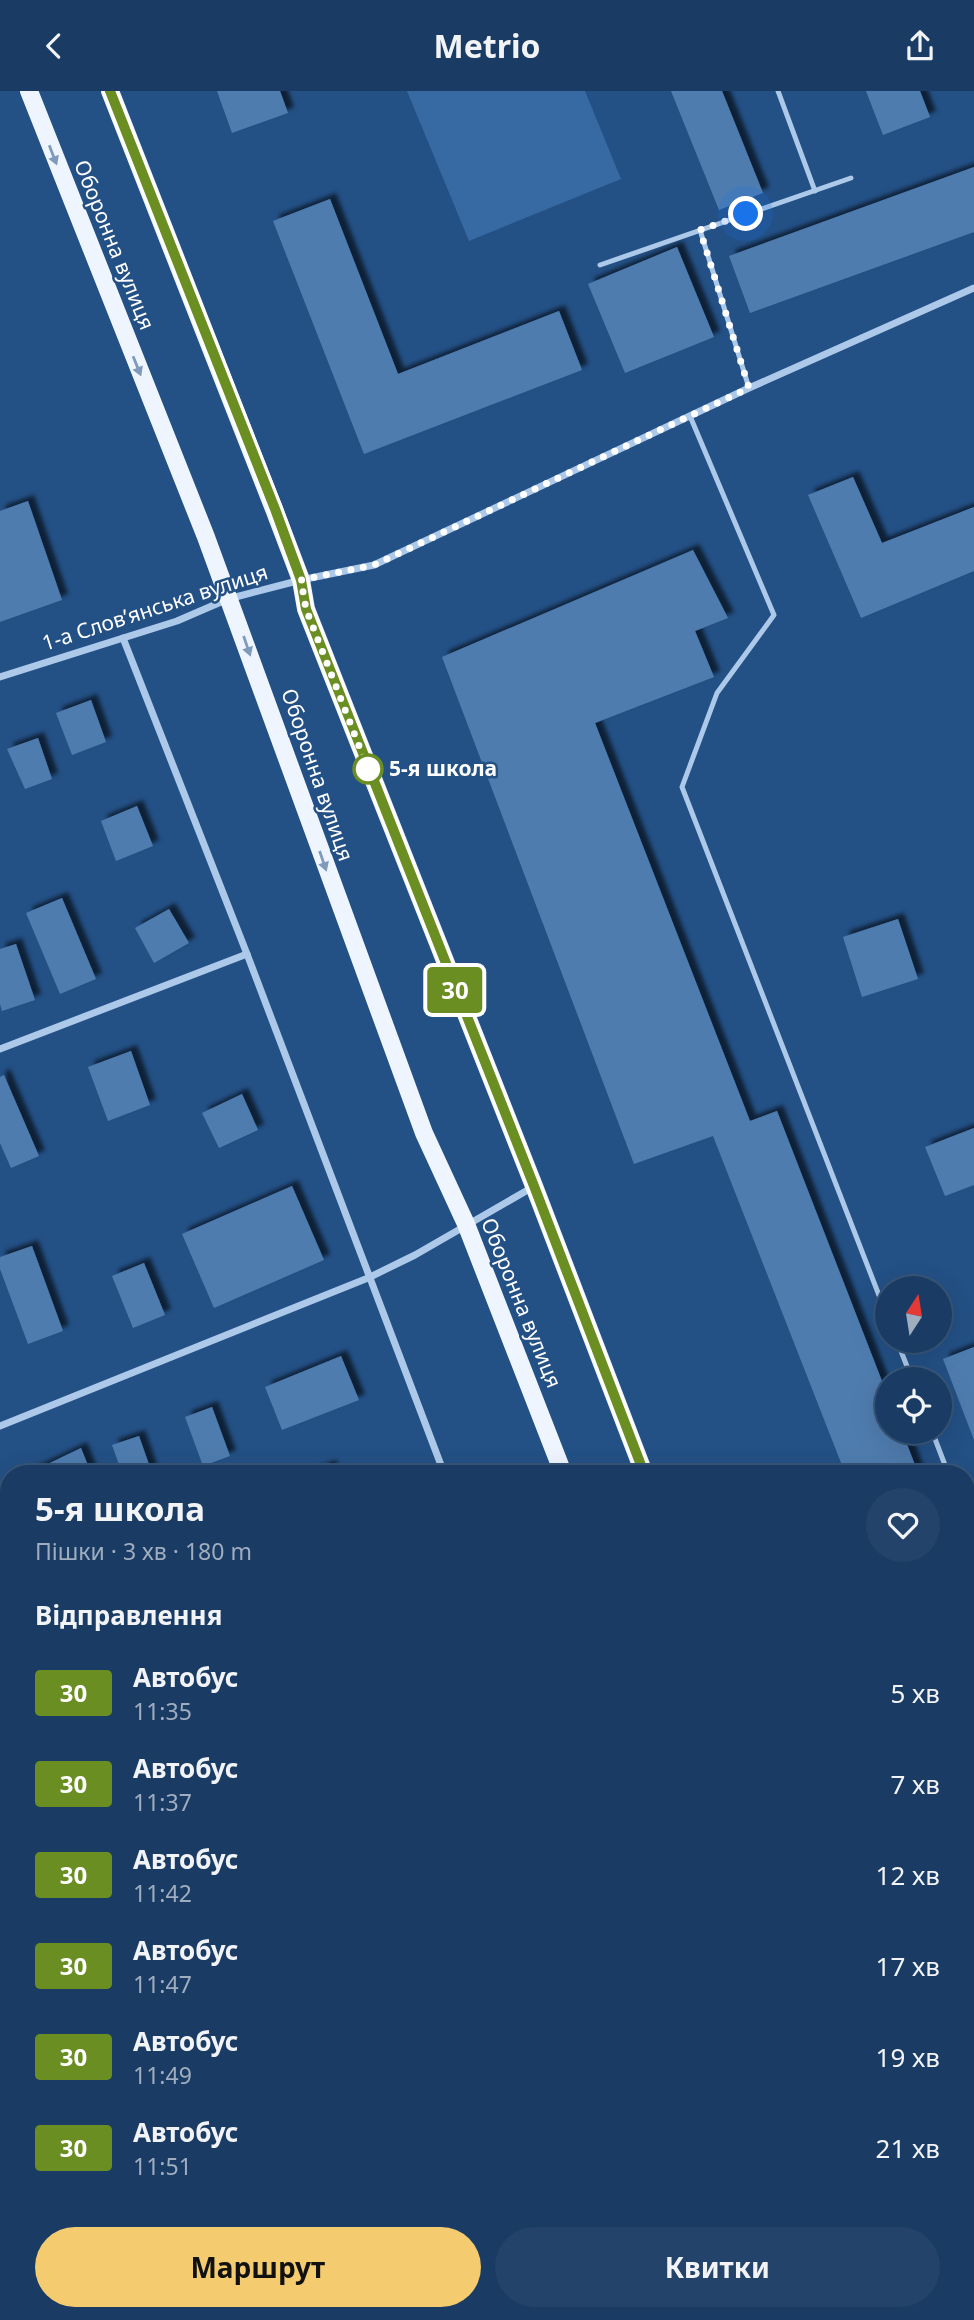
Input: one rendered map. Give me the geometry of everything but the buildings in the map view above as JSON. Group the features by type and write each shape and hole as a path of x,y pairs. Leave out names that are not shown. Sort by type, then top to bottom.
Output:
{"main road":[{"name":"Оборонна вулиця","path":"29,91 206,537 424,1133 466,1224 560,1465"},
{"path":"110,91 301,580 311,622 534,1186 641,1465"}],"street":[{"name":"1-а Слов’янська вулиця","path":"0,677 177,621 228,600 301,580 374,565 749,388 974,288"},
{"path":"122,638 247,954 441,1465"},
{"path":"0,1049 247,954"},
{"path":"0,1426 368,1278 415,1255 534,1186"}],"lane":[{"path":"778,91 815,191"},
{"path":"600,265 851,179"},
{"path":"700,230 749,388"},
{"path":"690,416 774,615 717,693 682,786 875,1285"},
{"path":"937,1444 945,1465"}],"shaded area":[{"path":"407,91 585,91 621,179 469,241"}],"bus line":[{"name":"30","path":"110,91 275,509 301,580 306,609 641,1465"}],"place":[{"name":"5-я школа","path":"368,769"}],"route":[{"path":"368,769 306,609 301,580 374,565 749,388 700,230 746,214"}]}
